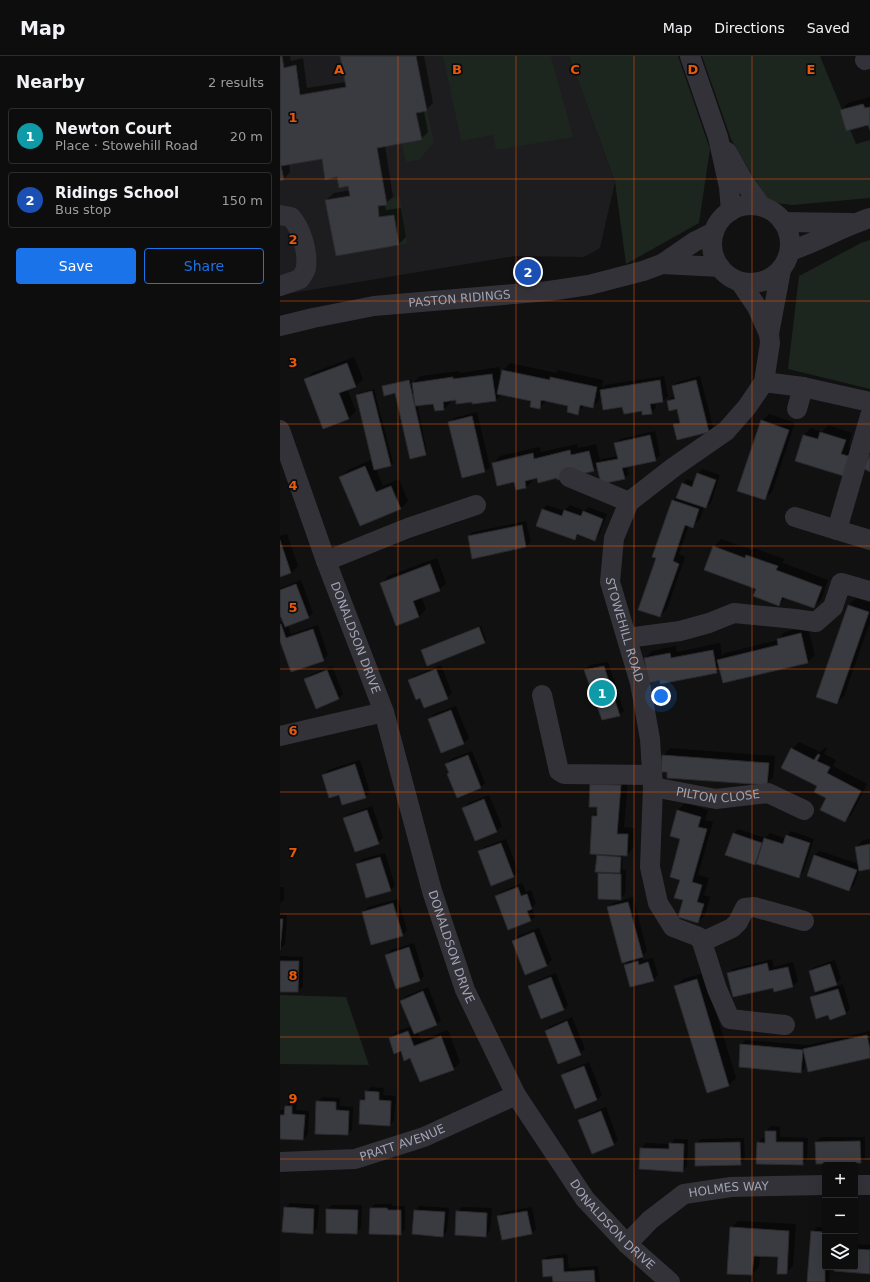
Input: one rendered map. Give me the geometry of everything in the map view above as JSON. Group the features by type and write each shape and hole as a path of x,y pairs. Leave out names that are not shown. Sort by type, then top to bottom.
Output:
{"street":[{"path":"690,56 718,137 729,187 731,211"},
{"path":"718,137 744,182 761,206"},
{"path":"751,205 761,206 777,215 783,222 788,231 790,252 787,261 781,270 772,278 762,282 740,282 732,278 720,267 715,259 712,241 714,232 718,223 731,211 751,205"},
{"path":"280,215 291,217 297,225 305,248 306,269 300,279 280,286"},
{"path":"783,222 862,221"},
{"path":"790,252 862,221"},
{"name":"PASTON RIDINGS","path":"280,326 374,306 549,291 582,286 662,264 694,242 714,232"},
{"name":"PASTON RIDINGS","path":"662,264 720,267"},
{"name":"STOWEHILL ROAD","path":"702,942 699,937 673,927 658,903 650,867 652,781 650,739 640,683 610,582 614,538 629,502 674,467 726,431 747,407 764,382 770,334 781,270"},
{"path":"740,282 757,307 770,334"},
{"path":"764,382 803,387 870,402"},
{"path":"797,409 803,387"},
{"path":"837,530 870,416"},
{"name":"DONALDSON DRIVE","path":"280,430 326,561 384,712 432,891 465,990 516,1095 585,1199 627,1244 670,1282"},
{"path":"569,478 629,502"},
{"path":"326,561 408,528 476,505"},
{"path":"794,517 870,540"},
{"path":"627,638 680,631 709,623 734,613 816,622 834,607 841,582 870,591"},
{"name":"PILTON CLOSE","path":"542,695 559,771 564,774 652,781 716,799 768,793 804,810"},
{"path":"280,736 384,712"},
{"path":"785,1025 730,1019 717,989 702,942 732,928 738,922 745,908 754,907 804,921"},
{"name":"PRATT AVENUE","path":"280,1162 355,1159 424,1138 516,1095"},
{"path":"858,1185 870,1184"},
{"name":"HOLMES WAY","path":"627,1244 650,1220 684,1194 731,1187 822,1185"}],"shaded area":[{"path":"280,56 569,56 615,182 600,248 584,257 515,256 280,295"},
{"path":"443,56 551,56 573,137 496,150 493,135 461,141"},
{"path":"569,56 678,56 710,149 699,223 626,264 615,182"},
{"path":"702,56 820,56 856,144 870,140 870,198 792,205 768,202 731,139"},
{"path":"427,111 434,142 419,160 406,162 402,144 422,140 416,113"},
{"path":"400,197 407,244 399,245 394,215 379,217 378,206 387,205 386,199"},
{"path":"870,240 870,389 788,369 799,276 861,243"},
{"path":"280,995 346,997 369,1065 280,1064"}],"building":[{"path":"280,56 282,56 284,68 296,65 300,95 346,87 340,56 416,56 427,111 416,113 422,140 377,148 387,205 378,206 379,217 394,215 399,245 336,256 325,200 350,196 348,186 339,188 337,177 325,180 322,159 281,166 284,180 280,181"},
{"path":"863,104 865,108 870,107 870,130 868,125 846,131 840,110"},
{"path":"347,363 356,387 339,393 349,419 323,429 304,379"},
{"path":"502,370 550,380 550,377 597,387 593,408 580,405 578,415 567,412 568,406 541,400 540,409 530,407 531,401 497,394"},
{"path":"492,374 496,401 472,404 472,402 456,404 456,400 443,402 444,410 435,411 433,404 415,406 412,383 453,377 453,379"},
{"path":"409,380 426,455 410,459 395,393 384,396 382,386"},
{"path":"660,380 663,402 650,404 652,414 642,415 642,411 624,414 622,407 603,410 600,390"},
{"path":"696,380 709,432 677,440 673,424 680,423 677,409 669,411 667,401 675,399 672,386"},
{"path":"372,391 391,466 374,470 356,395"},
{"path":"472,416 485,472 462,478 448,422"},
{"path":"761,420 789,430 765,500 737,491"},
{"path":"820,432 846,440 841,454 856,458 850,478 795,461 803,435 818,439"},
{"path":"650,435 656,461 622,468 625,479 601,484 596,463 618,459 614,443"},
{"path":"570,450 571,455 589,451 594,471 538,483 537,478 525,481 526,488 516,490 514,482 497,486 492,463 533,453 534,459"},
{"path":"870,455 870,472 863,468"},
{"path":"365,466 376,492 391,486 401,509 360,526 339,477"},
{"path":"697,473 716,480 706,508 676,498 682,483 692,487"},
{"path":"672,500 699,509 693,528 685,525 673,561 679,564 660,617 638,610 656,558 652,557"},
{"path":"542,509 562,516 564,510 581,516 583,511 603,519 595,541 577,534 575,540 536,526"},
{"path":"522,525 526,547 472,559 468,536"},
{"path":"280,540 291,573 280,577"},
{"path":"713,546 745,558 746,555 778,566 776,570 822,587 814,608 782,597 779,606 753,596 756,589 704,570"},
{"path":"430,564 440,591 413,601 419,617 396,626 380,583"},
{"path":"296,584 309,618 285,627 280,615 280,590"},
{"path":"848,605 869,612 837,704 816,697"},
{"path":"280,624 286,638 313,629 324,661 291,672 280,641"},
{"path":"479,627 485,643 427,666 421,650"},
{"path":"801,633 808,663 723,683 717,660 778,645 777,639"},
{"path":"713,650 717,673 660,684 660,680 649,683 644,658 670,653 671,658"},
{"path":"604,666 620,716 602,720 584,670"},
{"path":"436,669 448,699 424,708 420,698 416,700 408,680"},
{"path":"327,670 339,699 316,709 304,679"},
{"path":"451,710 464,744 441,753 428,719"},
{"path":"791,748 814,760 818,754 820,755 817,761 830,767 827,773 861,791 845,822 820,810 826,798 814,792 817,786 781,768"},
{"path":"468,755 481,788 457,798 447,774 449,773 445,764"},
{"path":"662,755 769,763 767,785 667,778 667,772 661,772"},
{"path":"355,764 366,798 342,805 339,795 329,798 322,775"},
{"path":"590,784 621,785 617,834 628,834 627,856 590,854 592,816 597,816 597,807 589,807"},
{"path":"484,799 497,832 475,841 462,808"},
{"path":"367,810 379,844 355,852 343,818"},
{"path":"677,810 701,817 698,827 707,829 692,882 702,885 697,902 704,904 698,923 678,917 683,900 674,898 680,880 670,877 680,839 670,836"},
{"path":"733,833 762,843 755,865 725,855"},
{"path":"786,835 810,843 799,878 756,864 764,838 783,844"},
{"path":"501,843 514,877 491,886 478,851"},
{"path":"870,844 870,869 859,871 855,847"},
{"path":"597,855 621,857 620,873 595,872"},
{"path":"814,855 857,870 849,891 807,876"},
{"path":"380,857 391,891 366,898 356,864"},
{"path":"598,873 621,874 621,900 598,899"},
{"path":"518,887 521,896 527,894 532,909 527,911 531,921 508,930 495,896"},
{"path":"628,902 643,957 622,963 607,907"},
{"path":"393,903 403,936 371,945 362,912"},
{"path":"280,919 283,919 280,950"},
{"path":"534,932 547,966 525,975 512,941"},
{"path":"409,947 420,981 396,989 385,955"},
{"path":"280,961 299,961 298,992 280,992"},
{"path":"638,961 639,965 648,962 654,981 630,987 624,965"},
{"path":"767,963 769,971 788,967 793,987 774,992 773,988 733,997 727,973"},
{"path":"830,964 837,985 815,992 809,971"},
{"path":"551,977 564,1010 541,1019 528,986"},
{"path":"697,979 729,1086 707,1093 674,986"},
{"path":"838,989 846,1014 830,1020 828,1015 816,1019 810,997"},
{"path":"423,991 437,1025 414,1034 400,1001"},
{"path":"567,1021 581,1055 558,1064 545,1031"},
{"path":"408,1031 414,1046 441,1036 454,1070 420,1082 410,1058 404,1061 401,1051 394,1054 389,1038"},
{"path":"867,1035 870,1058 808,1072 803,1049"},
{"path":"740,1044 803,1050 801,1073 739,1067"},
{"path":"584,1066 597,1100 575,1109 561,1075"},
{"path":"365,1091 379,1092 379,1100 391,1101 390,1126 359,1124 360,1100 365,1100"},
{"path":"316,1101 336,1102 336,1110 349,1111 348,1135 315,1134"},
{"path":"285,1106 292,1106 292,1114 305,1115 303,1140 280,1139 280,1115 284,1115"},
{"path":"601,1111 614,1145 592,1154 578,1120"},
{"path":"765,1131 776,1131 776,1142 803,1142 803,1165 756,1164 757,1142 765,1143"},
{"path":"860,1141 861,1163 822,1162 822,1164 816,1164 815,1142"},
{"path":"740,1142 741,1165 695,1166 695,1143"},
{"path":"669,1143 684,1144 683,1172 639,1169 640,1148 669,1149"},
{"path":"284,1207 314,1209 313,1234 282,1232"},
{"path":"370,1208 401,1210 401,1235 369,1234"},
{"path":"326,1209 358,1210 357,1234 326,1233"},
{"path":"414,1210 445,1212 443,1237 412,1234"},
{"path":"456,1211 487,1213 486,1237 455,1235"},
{"path":"527,1211 532,1234 502,1240 497,1216"},
{"path":"730,1227 789,1231 787,1274 777,1274 778,1257 754,1256 752,1275 727,1274"},
{"path":"811,1231 822,1232 822,1270 825,1270 825,1282 807,1282"},
{"path":"858,1249 870,1250 870,1274 834,1271 858,1270"},
{"path":"563,1258 564,1272 594,1270 595,1282 553,1282 552,1276 543,1277 542,1260"}],"place":[{"name":"Ridings School","path":"528,272"},
{"name":"Newton Court","path":"602,693"}]}
